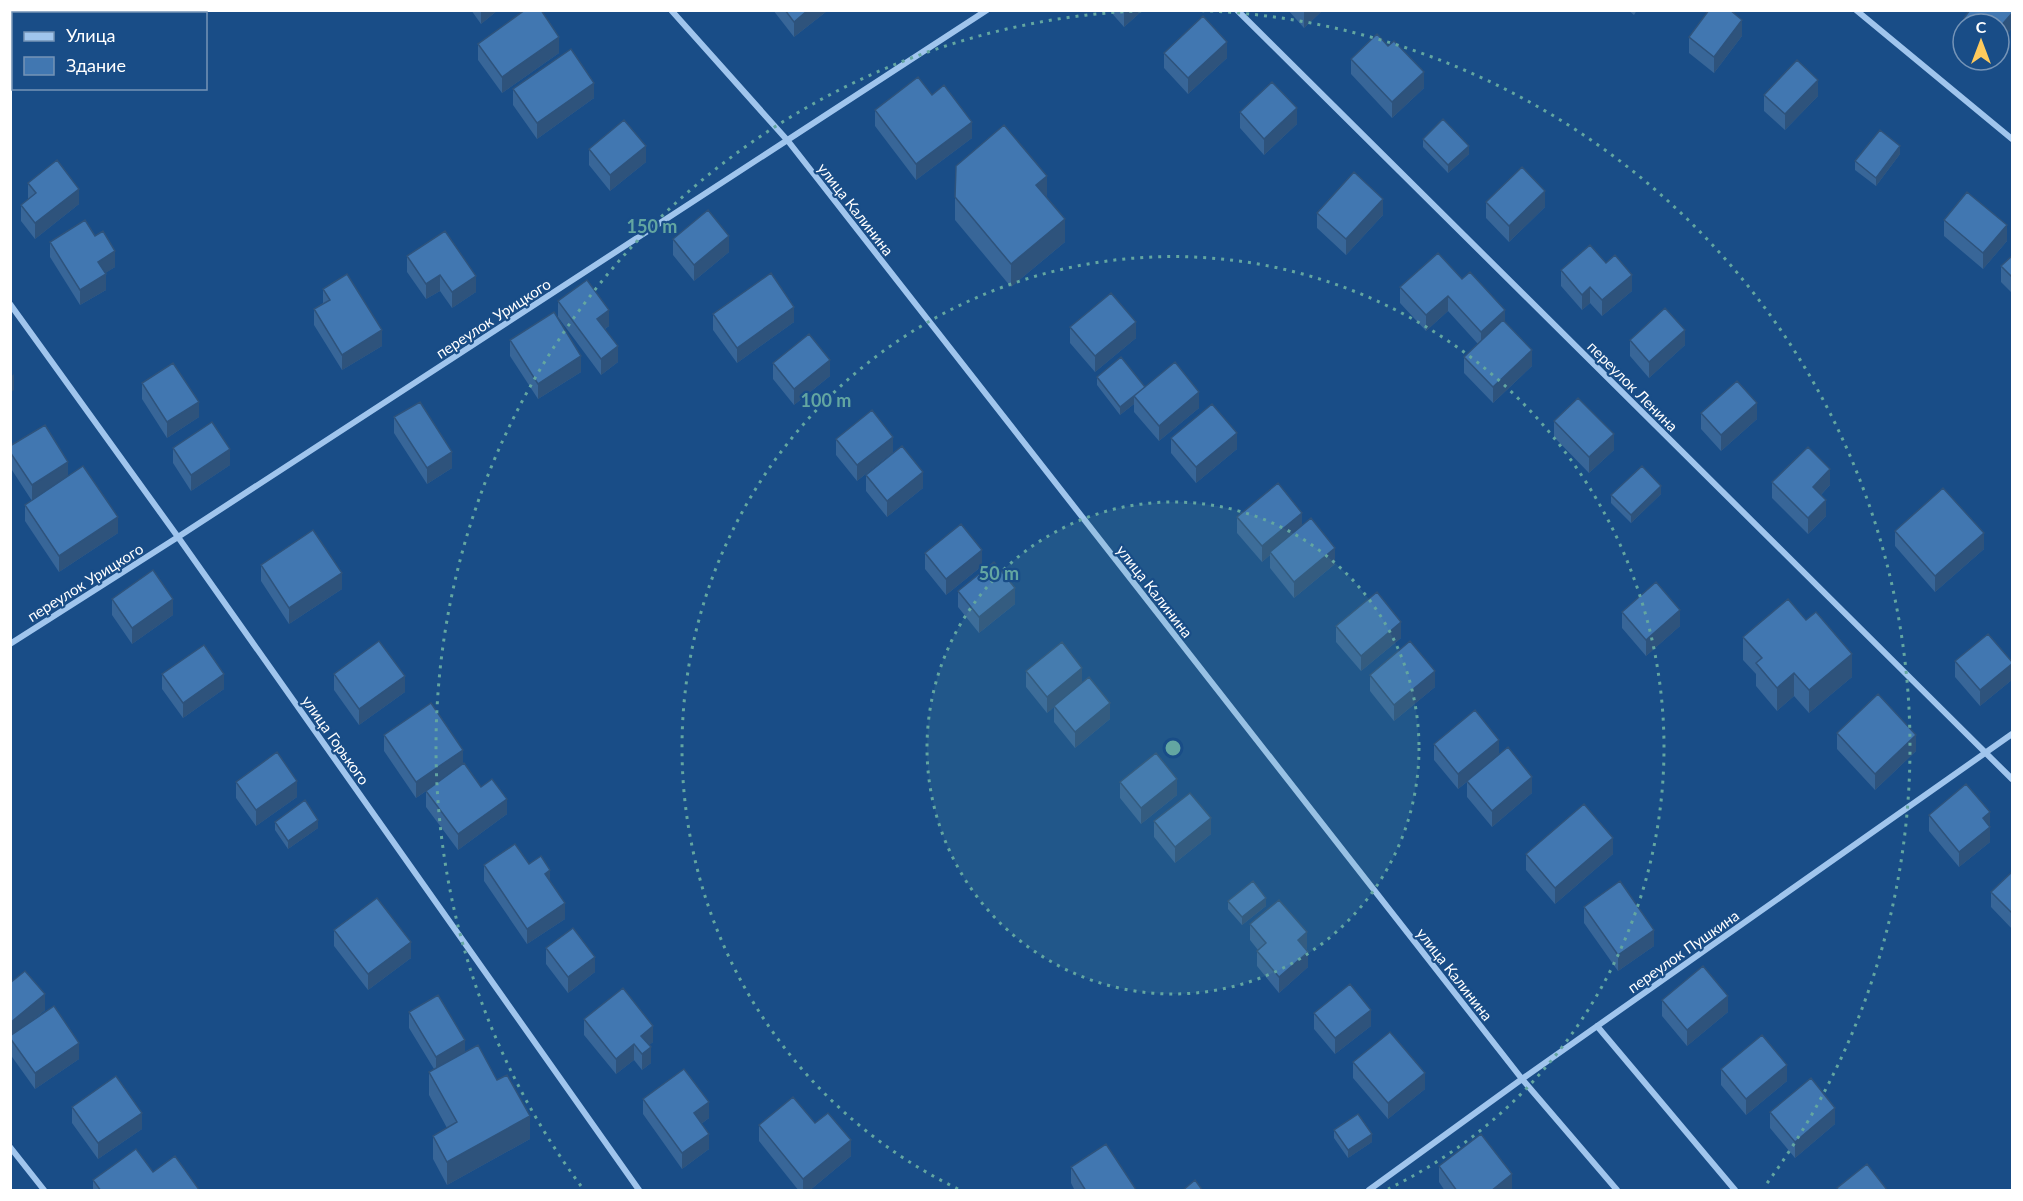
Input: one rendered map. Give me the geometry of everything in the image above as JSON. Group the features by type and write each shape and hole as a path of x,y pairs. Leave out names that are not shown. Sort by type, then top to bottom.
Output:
{"street":[{"name":"улица Калинина","path":"671,10 788,141 1522,1079 1617,1191"},
{"name":"переулок Урицкого","path":"10,644 987,10"},
{"name":"переулок Ленина","path":"1237,10 2013,779"},
{"path":"1856,10 2013,139"},
{"name":"улица Горького","path":"10,304 178,537 639,1191"},
{"name":"переулок Пушкина","path":"1369,1191 1522,1079 2013,734"},
{"path":"1597,1026 1735,1191"},
{"path":"10,1147 44,1191"}],"building":[{"path":"525,10 541,10 559,37 502,77 478,44"},
{"path":"785,10 808,10 794,22"},
{"path":"1709,10 1730,10 1742,20 1714,57 1689,37"},
{"path":"1970,10 2013,10 2011,14 2011,12 1968,12"},
{"path":"1203,16 1227,42 1188,78 1164,53"},
{"path":"1377,34 1388,46 1394,41 1424,72 1392,102 1351,59"},
{"path":"571,49 594,83 537,123 513,89"},
{"path":"1797,60 1818,80 1785,114 1764,95"},
{"path":"918,77 932,95 944,85 972,122 916,164 875,110"},
{"path":"1272,82 1297,108 1264,139 1240,112"},
{"path":"1443,119 1469,146 1448,165 1423,139"},
{"path":"624,120 646,146 610,175 589,149"},
{"path":"1004,125 1047,176 1036,185 1065,219 1011,264 955,197 956,166"},
{"path":"1880,130 1900,146 1876,178 1855,161"},
{"path":"57,160 79,189 35,223 21,205 36,193 28,183"},
{"path":"1522,167 1545,191 1509,226 1486,202"},
{"path":"1354,172 1383,199 1346,239 1317,213"},
{"path":"1967,192 2007,225 1983,253 1944,220"},
{"path":"708,210 729,236 694,265 673,239"},
{"path":"85,220 95,236 103,231 115,251 98,262 106,274 80,290 50,242"},
{"path":"445,231 476,276 452,292 440,275 426,284 407,256"},
{"path":"1590,245 1606,263 1615,255 1632,275 1602,300 1590,287 1582,295 1561,270"},
{"path":"1438,253 1462,279 1470,272 1505,310 1481,332 1448,296 1426,315 1400,287"},
{"path":"2013,255 2013,278 2001,266"},
{"path":"771,273 794,307 737,348 713,314"},
{"path":"347,274 382,330 342,355 314,309 330,300 323,289"},
{"path":"587,280 609,310 597,319 618,346 601,359 558,301"},
{"path":"1111,293 1136,322 1095,356 1070,327"},
{"path":"1665,308 1685,330 1649,362 1630,340"},
{"path":"554,312 581,356 538,384 510,340"},
{"path":"1503,320 1532,350 1493,387 1464,357"},
{"path":"809,334 830,360 794,389 773,363"},
{"path":"1121,357 1145,387 1120,407 1097,377"},
{"path":"1175,362 1199,392 1159,426 1134,396"},
{"path":"173,363 199,402 167,422 142,383"},
{"path":"1737,381 1757,403 1721,435 1701,413"},
{"path":"1578,398 1614,434 1589,457 1554,421"},
{"path":"420,402 452,452 427,468 394,417"},
{"path":"1212,404 1237,433 1196,467 1171,438"},
{"path":"872,410 893,437 857,465 836,439"},
{"path":"212,422 230,449 191,475 173,448"},
{"path":"45,425 68,462 32,485 10,452 10,446"},
{"path":"902,446 923,472 887,501 866,475"},
{"path":"1808,447 1830,469 1813,487 1826,500 1808,518 1772,482"},
{"path":"83,466 118,517 59,556 25,505"},
{"path":"1642,466 1661,486 1631,515 1611,495"},
{"path":"1278,483 1302,513 1262,546 1237,517"},
{"path":"1943,488 1984,533 1935,576 1895,531"},
{"path":"1311,518 1335,548 1294,582 1270,552"},
{"path":"961,524 982,550 946,579 925,553"},
{"path":"313,530 342,573 289,608 261,565"},
{"path":"994,562 1015,588 979,617 958,591"},
{"path":"153,570 173,599 132,628 112,599"},
{"path":"1656,582 1680,610 1646,640 1622,612"},
{"path":"1377,592 1401,622 1361,656 1336,626"},
{"path":"1788,599 1806,620 1816,612 1852,654 1809,690 1794,673 1777,688 1756,663 1762,658 1743,637"},
{"path":"1988,634 2013,663 1980,690 1955,661"},
{"path":"379,641 405,676 359,709 334,674"},
{"path":"1410,641 1435,671 1394,705 1370,675"},
{"path":"1062,642 1082,668 1047,697 1026,671"},
{"path":"204,645 224,674 183,703 162,674"},
{"path":"1089,677 1110,703 1075,732 1054,706"},
{"path":"1878,694 1916,735 1875,774 1837,733"},
{"path":"431,703 463,750 416,782 384,735"},
{"path":"1475,710 1499,740 1458,774 1434,744"},
{"path":"1508,747 1532,777 1492,811 1467,781"},
{"path":"277,752 297,781 256,810 236,782"},
{"path":"1156,753 1177,779 1141,808 1120,782"},
{"path":"464,763 481,787 492,779 507,799 458,834 426,791"},
{"path":"1966,784 1990,812 1983,818 1990,827 1959,852 1929,815"},
{"path":"1190,793 1211,818 1175,847 1154,821"},
{"path":"305,800 318,820 288,841 275,822"},
{"path":"1584,804 1613,838 1555,888 1526,854"},
{"path":"515,844 529,864 541,856 550,870 545,874 565,903 527,929 484,865"},
{"path":"2013,871 2013,914 1991,892"},
{"path":"1253,881 1266,898 1242,917 1228,901"},
{"path":"1620,881 1654,930 1618,955 1584,907"},
{"path":"377,898 411,942 368,974 334,930"},
{"path":"1279,900 1307,932 1298,940 1308,952 1279,977 1257,951 1266,943 1250,924"},
{"path":"573,928 595,957 568,977 546,948"},
{"path":"1703,966 1728,996 1687,1030 1662,1000"},
{"path":"25,971 45,994 10,1023 10,983"},
{"path":"1350,984 1371,1010 1335,1038 1314,1013"},
{"path":"623,988 653,1026 641,1036 651,1047 642,1054 634,1044 616,1059 584,1019"},
{"path":"438,995 465,1040 436,1057 409,1012"},
{"path":"54,1006 79,1043 35,1073 10,1036"},
{"path":"1390,1032 1425,1073 1388,1103 1353,1062"},
{"path":"1762,1035 1787,1065 1746,1099 1721,1069"},
{"path":"478,1045 497,1080 507,1075 530,1116 447,1162 433,1136 457,1122 429,1072"},
{"path":"684,1069 709,1102 694,1113 709,1134 682,1153 643,1099"},
{"path":"116,1076 142,1113 98,1143 72,1107"},
{"path":"1811,1078 1835,1108 1795,1142 1770,1112"},
{"path":"793,1097 815,1123 828,1113 851,1140 803,1179 759,1125"},
{"path":"1358,1114 1372,1134 1348,1150 1334,1130"},
{"path":"1481,1134 1512,1174 1491,1191 1457,1191 1439,1166"},
{"path":"1106,1144 1137,1191 1086,1191 1071,1167"},
{"path":"136,1149 153,1172 175,1156 200,1191 101,1191 93,1180"},
{"path":"1867,1164 1888,1191 1839,1191 1837,1188"},
{"path":"1195,1180 1203,1191 1182,1191"}]}
